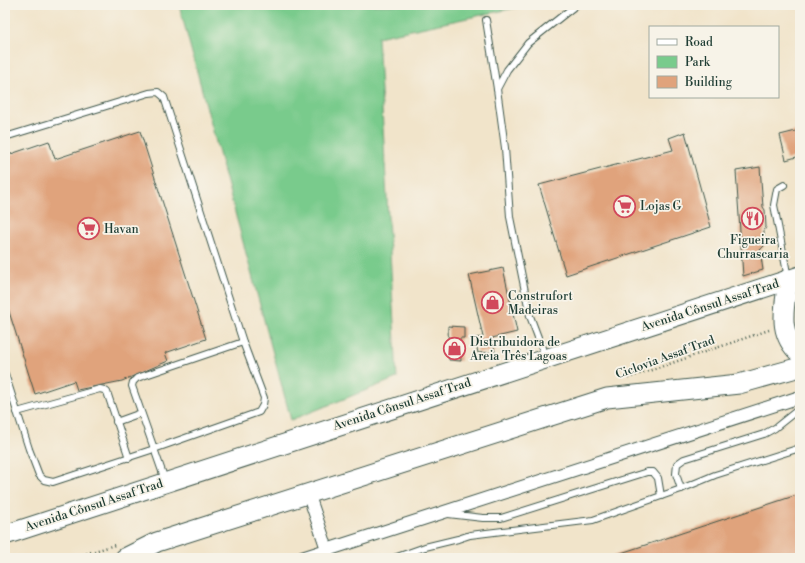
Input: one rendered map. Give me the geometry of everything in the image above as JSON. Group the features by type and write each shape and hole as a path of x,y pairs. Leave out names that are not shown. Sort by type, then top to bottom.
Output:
{"main road":[{"name":"Avenida Cônsul Assaf Trad","path":"5,535 546,357 794,278"},
{"path":"794,278 783,313 783,325 789,342 800,354"},
{"path":"125,558 157,542 607,398 739,384 800,367"}],"street":[{"path":"302,558 329,554 441,513 800,397"},
{"path":"308,493 329,554"}],"lane":[{"path":"497,89 507,70 528,43 576,5"},
{"path":"486,20 505,148 510,217 530,316 546,357"},
{"path":"5,137 149,93 158,92 164,97 243,342 264,398 263,405 258,412 129,458 53,482 44,480 39,475 5,374"},
{"path":"784,185 777,189 774,205 794,278"},
{"path":"165,482 132,386 134,382 137,378 243,342"},
{"path":"17,412 100,389 104,390 129,458"},
{"path":"682,489 676,474 677,464 684,459 764,434 775,428 800,408"},
{"path":"116,422 141,413"},
{"path":"394,558 425,547 470,535 593,520 682,489 715,475 800,448"},
{"path":"441,513 482,518 501,518 647,472 653,472 658,478 661,496"}],"path":[{"name":"Ciclovia Assaf Trad","path":"623,380 736,341"}],"green space":[{"path":"179,5 529,5 378,37 397,378 291,420"}],"building":[{"path":"800,130 800,156 786,160 780,135"},
{"name":"Havan","path":"140,131 206,339 165,353 168,361 122,381 77,390 74,381 35,394 5,299 5,156 49,141 55,159"},
{"name":"Lojas G","path":"685,132 711,227 566,275 539,185 673,150 669,138"},
{"name":"Figueira Churrascaria","path":"760,167 766,227 764,231 764,246 760,250 763,270 743,276 736,171"},
{"name":"Construfort Madeiras","path":"503,268 517,332 492,338 495,352 478,353 475,338 483,337 469,275"},
{"name":"Distribuidora de Areia Três Lagoas","path":"448,326 464,327 464,338 460,338 461,361 449,360"},
{"path":"800,494 800,558 606,558"}],"place":[{"name":"Lojas G","path":"625,206"},
{"name":"Figueira Churrascaria","path":"753,219"},
{"name":"Havan","path":"88,229"},
{"name":"Construfort Madeiras","path":"493,303"},
{"name":"Distribuidora de Areia Três Lagoas","path":"454,349"}]}
